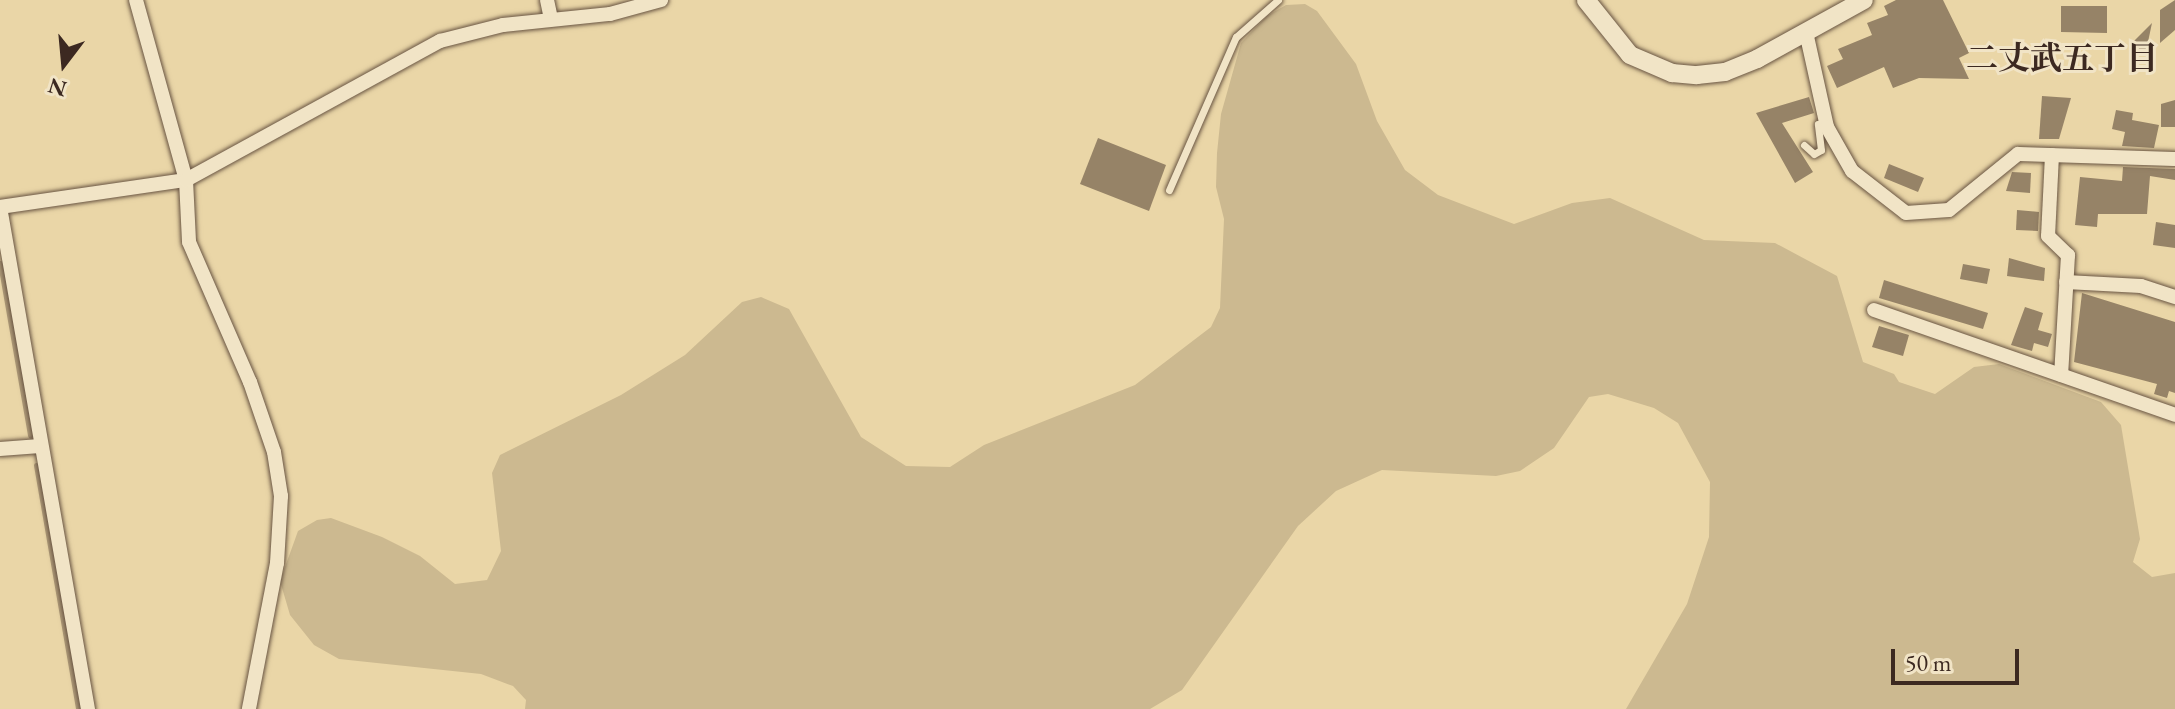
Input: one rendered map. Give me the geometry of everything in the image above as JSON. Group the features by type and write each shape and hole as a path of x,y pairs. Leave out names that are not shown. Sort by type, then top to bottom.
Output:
{"street":[{"path":"136,0 186,180 189,242 264,418 281,496 270,612 249,709"},
{"path":"547,0 551,19"},
{"path":"88,709 0,207 186,180 440,41 551,19 610,14 661,0"},
{"path":"1586,0 1630,55 1672,73 1725,72 1864,0"},
{"path":"1806,32 1826,122 1852,171 1906,213 1949,210 2018,154 2175,159"},
{"path":"2052,155 2048,236 2068,255 2061,375"},
{"path":"2066,282 2141,286 2175,297"},
{"path":"1874,310 2175,415"},
{"path":"0,449 40,446"}],"lane":[{"path":"1169,190 1236,37 1278,0"},
{"path":"1804,145 1814,154 1821,150 1818,124 1826,122"}],"shaded area":[{"path":"1305,4 1317,11 1356,64 1377,121 1405,170 1438,195 1514,224 1572,203 1610,198 1704,240 1775,243 1837,276 1863,362 1894,374 1899,382 1935,394 1974,367 1999,364 2101,402 2121,425 2140,539 2133,562 2152,577 2175,573 2175,709 1626,709 1687,604 1709,537 1710,482 1678,423 1654,408 1608,394 1589,397 1554,448 1520,471 1496,476 1382,470 1336,491 1298,526 1182,690 1150,709 525,709 526,700 513,686 481,674 339,659 314,645 290,615 280,581 298,531 317,520 331,518 382,537 420,556 455,584 487,580 501,551 492,473 500,455 621,395 685,355 742,302 761,297 789,309 861,437 906,466 950,467 984,445 1135,385 1211,327 1220,308 1224,219 1216,187 1221,114 1241,43 1267,16 1286,5"}],"building":[{"path":"1896,0 1943,0 1969,53 1959,58 1969,79 1919,78 1893,88 1884,67 1837,88 1827,66 1843,59 1838,49 1872,35 1867,23 1888,15 1884,6"},
{"path":"2175,0 2175,30 2160,43 2160,10"},
{"path":"2061,6 2107,6 2107,33 2061,32"},
{"path":"2152,23 2145,56 2132,43"},
{"path":"2042,96 2071,98 2059,139 2039,139"},
{"path":"1809,97 1814,113 1782,123 1813,172 1795,183 1756,113"},
{"path":"2175,100 2175,127 2161,127 2161,104"},
{"path":"2116,110 2133,113 2132,120 2159,125 2154,148 2122,146 2125,132 2112,129"},
{"path":"1098,138 1166,165 1149,211 1080,184"},
{"path":"1889,164 1924,178 1918,192 1884,178"},
{"path":"2123,167 2175,169 2175,180 2150,176 2147,214 2098,214 2097,227 2075,225 2080,177 2122,181"},
{"path":"2012,172 2031,173 2030,193 2006,191"},
{"path":"2017,210 2039,212 2038,231 2016,230"},
{"path":"2156,222 2175,225 2175,248 2153,245"},
{"path":"2009,258 2045,268 2044,281 2007,276"},
{"path":"1963,264 1990,269 1987,284 1960,279"},
{"path":"1884,280 1988,313 1983,329 1879,298"},
{"path":"2082,293 2175,322 2175,393 2169,391 2167,398 2154,394 2157,384 2074,362"},
{"path":"2025,307 2043,313 2038,330 2052,334 2048,347 2034,343 2032,351 2011,345"},
{"path":"1879,326 1909,335 1903,356 1872,347"}],"waterway":[{"path":"0,263 30,435"},
{"path":"36,465 78,709"}],"district":[{"name":"二丈武五丁目","path":"2062,58"}]}
